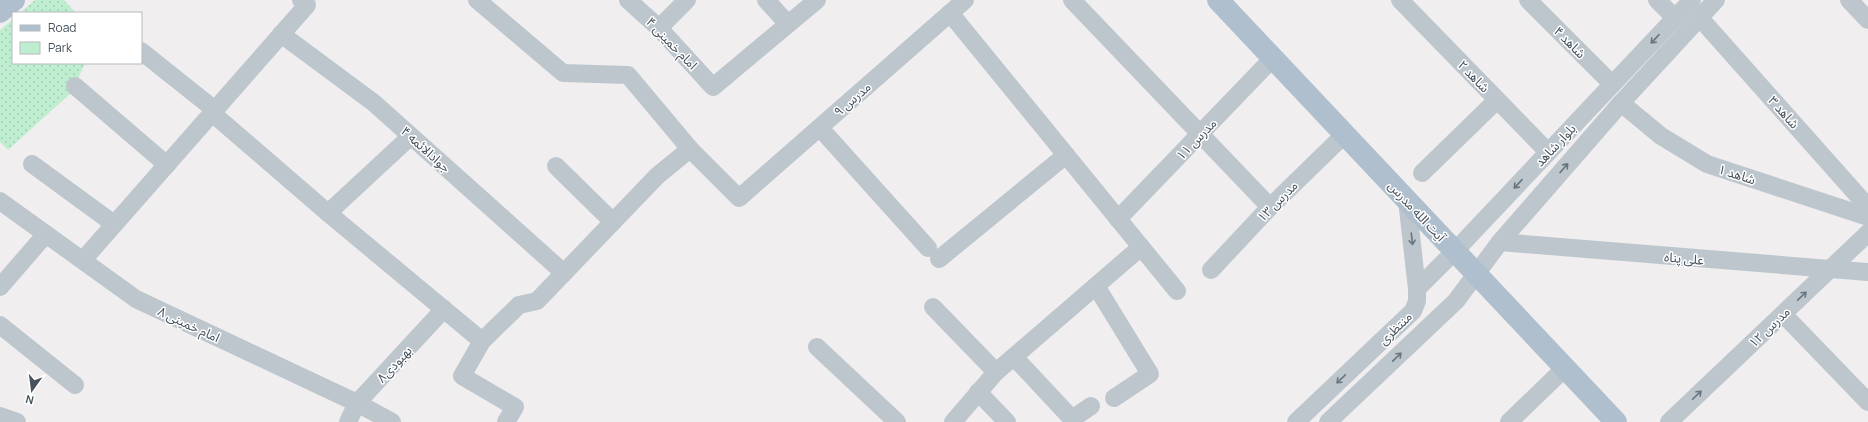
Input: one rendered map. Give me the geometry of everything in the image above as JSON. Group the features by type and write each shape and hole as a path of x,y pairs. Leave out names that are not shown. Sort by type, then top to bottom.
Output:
{"main road":[{"path":"0,12 14,0"},
{"name":"آیت الله مدرس","path":"1218,0 1616,422"}],"street":[{"path":"477,0 563,73 628,75 690,149 657,176 537,301 519,306 482,341 462,376 515,408 506,422"},
{"name":"امام خمینی ۴","path":"628,0 659,28 713,87 788,24"},
{"path":"659,28 687,0"},
{"path":"766,0 788,24 817,0"},
{"name":"مدرس ۹","path":"690,149 739,198 965,0"},
{"path":"1072,0 1270,207"},
{"name":"شاهد ۲","path":"1400,0 1548,152"},
{"name":"شاهد ۴","path":"1528,0 1612,84"},
{"path":"1657,0 1675,18"},
{"name":"بلوار شاهد","path":"1417,289 1455,251 1692,0"},
{"name":"بلوار شاهد","path":"1477,274 1500,242 1621,103 1716,0"},
{"path":"1849,0 1868,20"},
{"path":"83,260 281,34 304,2"},
{"path":"950,13 1177,291"},
{"name":"شاهد ۳","path":"1700,18 1868,207"},
{"name":"جوادالائمه ۴","path":"281,34 374,103 564,272"},
{"path":"142,51 214,111 328,213 482,341"},
{"name":"مدرس ۱۱","path":"1118,219 1273,58"},
{"path":"75,86 167,165"},
{"path":"1422,173 1497,100"},
{"name":"شاهد ۱","path":"1621,103 1661,136 1707,164 1868,217"},
{"path":"820,128 933,253 1066,155"},
{"name":"مدرس ۱۳","path":"1211,270 1270,207 1345,134"},
{"path":"328,213 411,136"},
{"path":"32,164 114,224"},
{"path":"556,166 613,222"},
{"name":"منتظری","path":"1296,422 1413,311 1417,301 1417,289 1407,200"},
{"name":"امام خمینی ۸","path":"0,201 136,299 392,422"},
{"name":"مدرس ۱۲","path":"1669,422 1868,233"},
{"path":"0,287 46,234"},
{"name":"علی پناه","path":"1500,242 1868,272"},
{"path":"954,422 996,372 1015,358 1141,247"},
{"name":"منتظری","path":"1328,422 1456,301 1477,274"},
{"path":"1096,286 1150,374 1114,398"},
{"path":"933,307 996,372"},
{"name":"بهبودی۸","path":"348,422 357,404 444,309"},
{"path":"1783,314 1868,402"},
{"path":"0,325 75,384"},
{"path":"817,348 897,422"},
{"path":"1015,358 1072,419 1091,406"},
{"path":"1362,359 1378,375"},
{"path":"1509,422 1566,368"},
{"path":"978,392 1006,422"},
{"path":"0,416 17,422"}],"green space":[{"path":"35,0 64,0 75,12 21,12"},
{"path":"12,20 12,64 85,64 72,92 8,150 0,142 0,30"}]}
